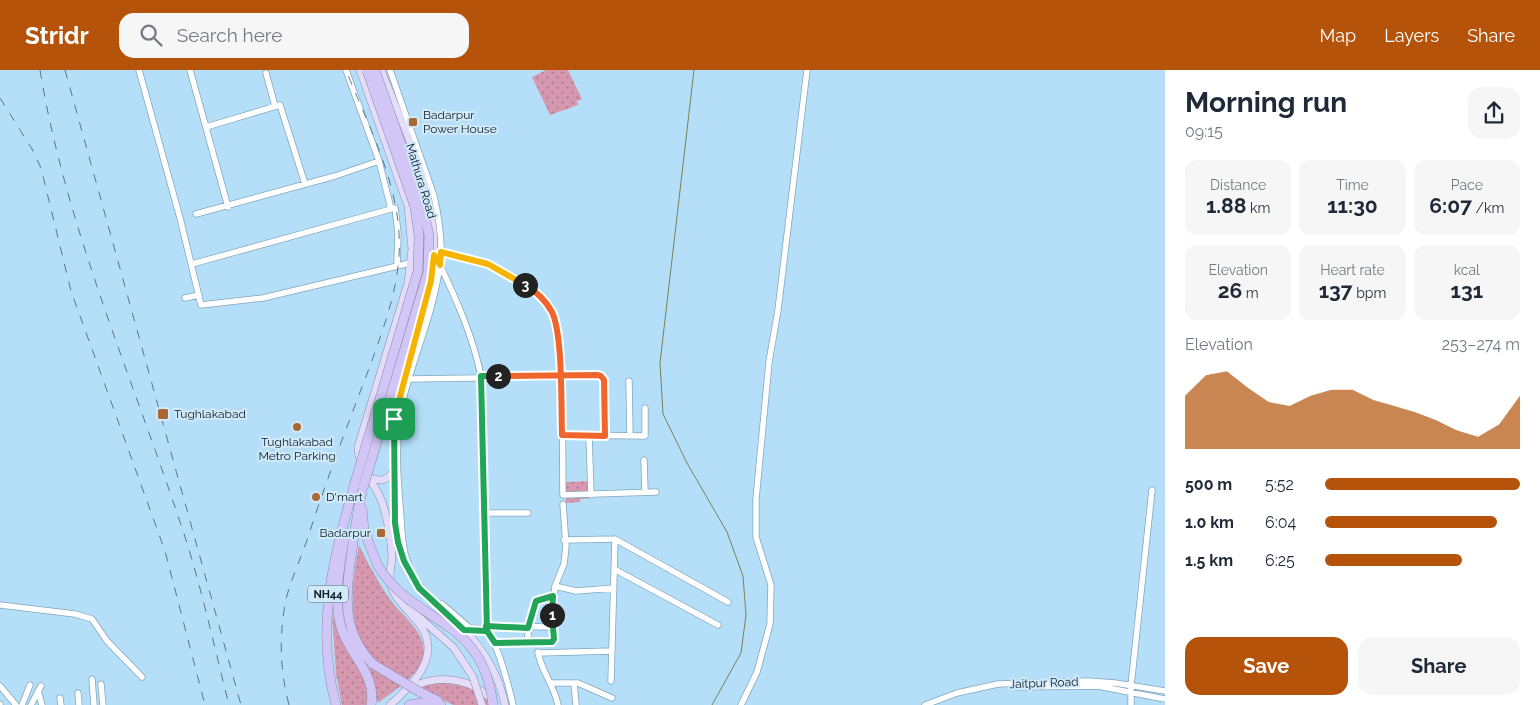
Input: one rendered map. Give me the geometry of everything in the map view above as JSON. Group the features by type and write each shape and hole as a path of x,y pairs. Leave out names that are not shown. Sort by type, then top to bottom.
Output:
{"highway":[{"name":"Mathura Road","path":"336,705 326,640 328,601 337,544 418,271 419,236 416,207 367,70"},
{"name":"Mathura Road","path":"375,70 422,204 429,247 428,272 362,492 364,531 378,566 404,596 446,623 468,643 478,658 488,681 493,705"},
{"path":"362,492 346,590 347,615 353,636 366,657 379,668 446,705"},
{"path":"351,497 340,566 339,615 348,644 370,680 371,705"},
{"path":"409,705 429,702 441,705"}],"main road":[{"name":"Mathura Road","path":"360,70 408,206 412,249 408,283 358,447 359,458 365,473 378,493 383,506 392,555 390,581 392,590 401,602"},
{"name":"Mathura Road","path":"382,70 401,112 423,180 434,222 438,253 394,419 395,523 398,542 404,561 419,588 467,629 494,670 505,705"},
{"path":"377,118 401,112"},
{"path":"368,412 394,419"},
{"path":"365,473 372,479 383,480 391,476 395,466"},
{"path":"401,602 454,648 473,677 482,705"},
{"path":"390,705 405,692 423,669 428,647 423,629 401,602"},
{"path":"405,692 429,680 450,680 463,682 479,689 496,705"}],"street":[{"path":"139,70 192,264 200,304 205,306 263,298 410,263"},
{"path":"190,70 228,207"},
{"path":"346,70 379,161 392,208 395,208 398,233 397,265"},
{"path":"390,70 401,112"},
{"path":"741,705 757,672 770,624 771,585 756,537 756,499 769,362 778,310 807,70"},
{"path":"266,73 275,106"},
{"path":"206,127 275,106 282,108 305,184"},
{"path":"364,121 377,118"},
{"path":"196,214 228,207 379,161"},
{"path":"192,264 392,208"},
{"path":"513,705 495,643 487,629 481,376 473,343 440,265 438,253 496,267 541,296 554,316 560,376 563,495 656,492"},
{"path":"440,265 433,298 402,406 399,436 400,501 405,556 420,583 467,629 552,627"},
{"path":"186,298 199,295"},
{"path":"409,379 598,375 603,378 605,436"},
{"path":"629,381 630,436"},
{"path":"562,435 646,435 645,408"},
{"path":"589,436 591,495"},
{"path":"644,460 645,492"},
{"path":"1131,705 1131,689 1152,490"},
{"path":"495,643 553,642 554,586 564,564 563,504"},
{"path":"484,513 528,513"},
{"path":"564,540 615,539 728,602"},
{"path":"611,681 615,539"},
{"path":"614,569 718,625"},
{"path":"554,586 576,591 614,588"},
{"path":"528,643 528,628 536,601 553,596"},
{"path":"0,605 75,614 90,618 107,641 142,677"},
{"path":"537,643 542,669 551,683 558,705"},
{"path":"538,653 612,652"},
{"path":"92,679 94,705"},
{"name":"Jaitpur Road","path":"925,705 994,684 1087,681 1131,689 1165,698"},
{"path":"551,683 574,683 612,698"},
{"path":"574,683 576,705"},
{"path":"101,684 103,705"},
{"path":"22,705 30,685"},
{"path":"0,686 16,705"},
{"name":"Jaitpur Road","path":"936,705 996,688 1098,686 1165,691"},
{"path":"31,705 39,688 42,705"},
{"path":"78,693 79,705"}],"shaded area":[{"path":"546,70 568,70 582,99 577,101 578,105 550,115 532,77"},
{"path":"592,481 592,498 580,499 580,502 566,503 566,482"},
{"path":"359,545 389,598 419,634 424,651 422,660 415,673 378,703 369,668 376,662 366,650 359,636 353,606 354,575"},
{"path":"332,615 365,678 368,690 367,705 342,705 336,674"},
{"path":"436,682 473,690 491,705 453,705 418,688"}],"waterway":[{"path":"694,70 660,363 663,414 687,463 727,532 743,576 746,615 741,653 712,705"}],"railway":[{"path":"40,70 52,130 84,248 186,540 229,705"},
{"path":"65,70 241,705"},
{"path":"289,705 281,655 285,604 329,474 381,334 391,302 398,268 399,234 392,192 379,150 346,70"},
{"path":"0,98 32,149 41,168 71,291 165,551 205,705"}],"place":[{"name":"Badarpur Power House","path":"413,122"},
{"name":"Tughlakabad","path":"163,414"},
{"name":"Tughlakabad Metro Parking","path":"297,427"},
{"name":"D'mart","path":"316,497"},
{"name":"Badarpur","path":"381,533"}],"route":[{"path":"394,419 395,523 400,552 419,588 464,630 482,629 487,631 486,626 511,628 528,628 528,622 536,601 553,596 553,642 495,643 487,631 485,603 481,376 560,376 598,375 603,378 605,436 562,435 560,376 555,323 554,316 547,303 534,291 496,267 441,252 440,265 434,255 431,281 394,419"}]}
